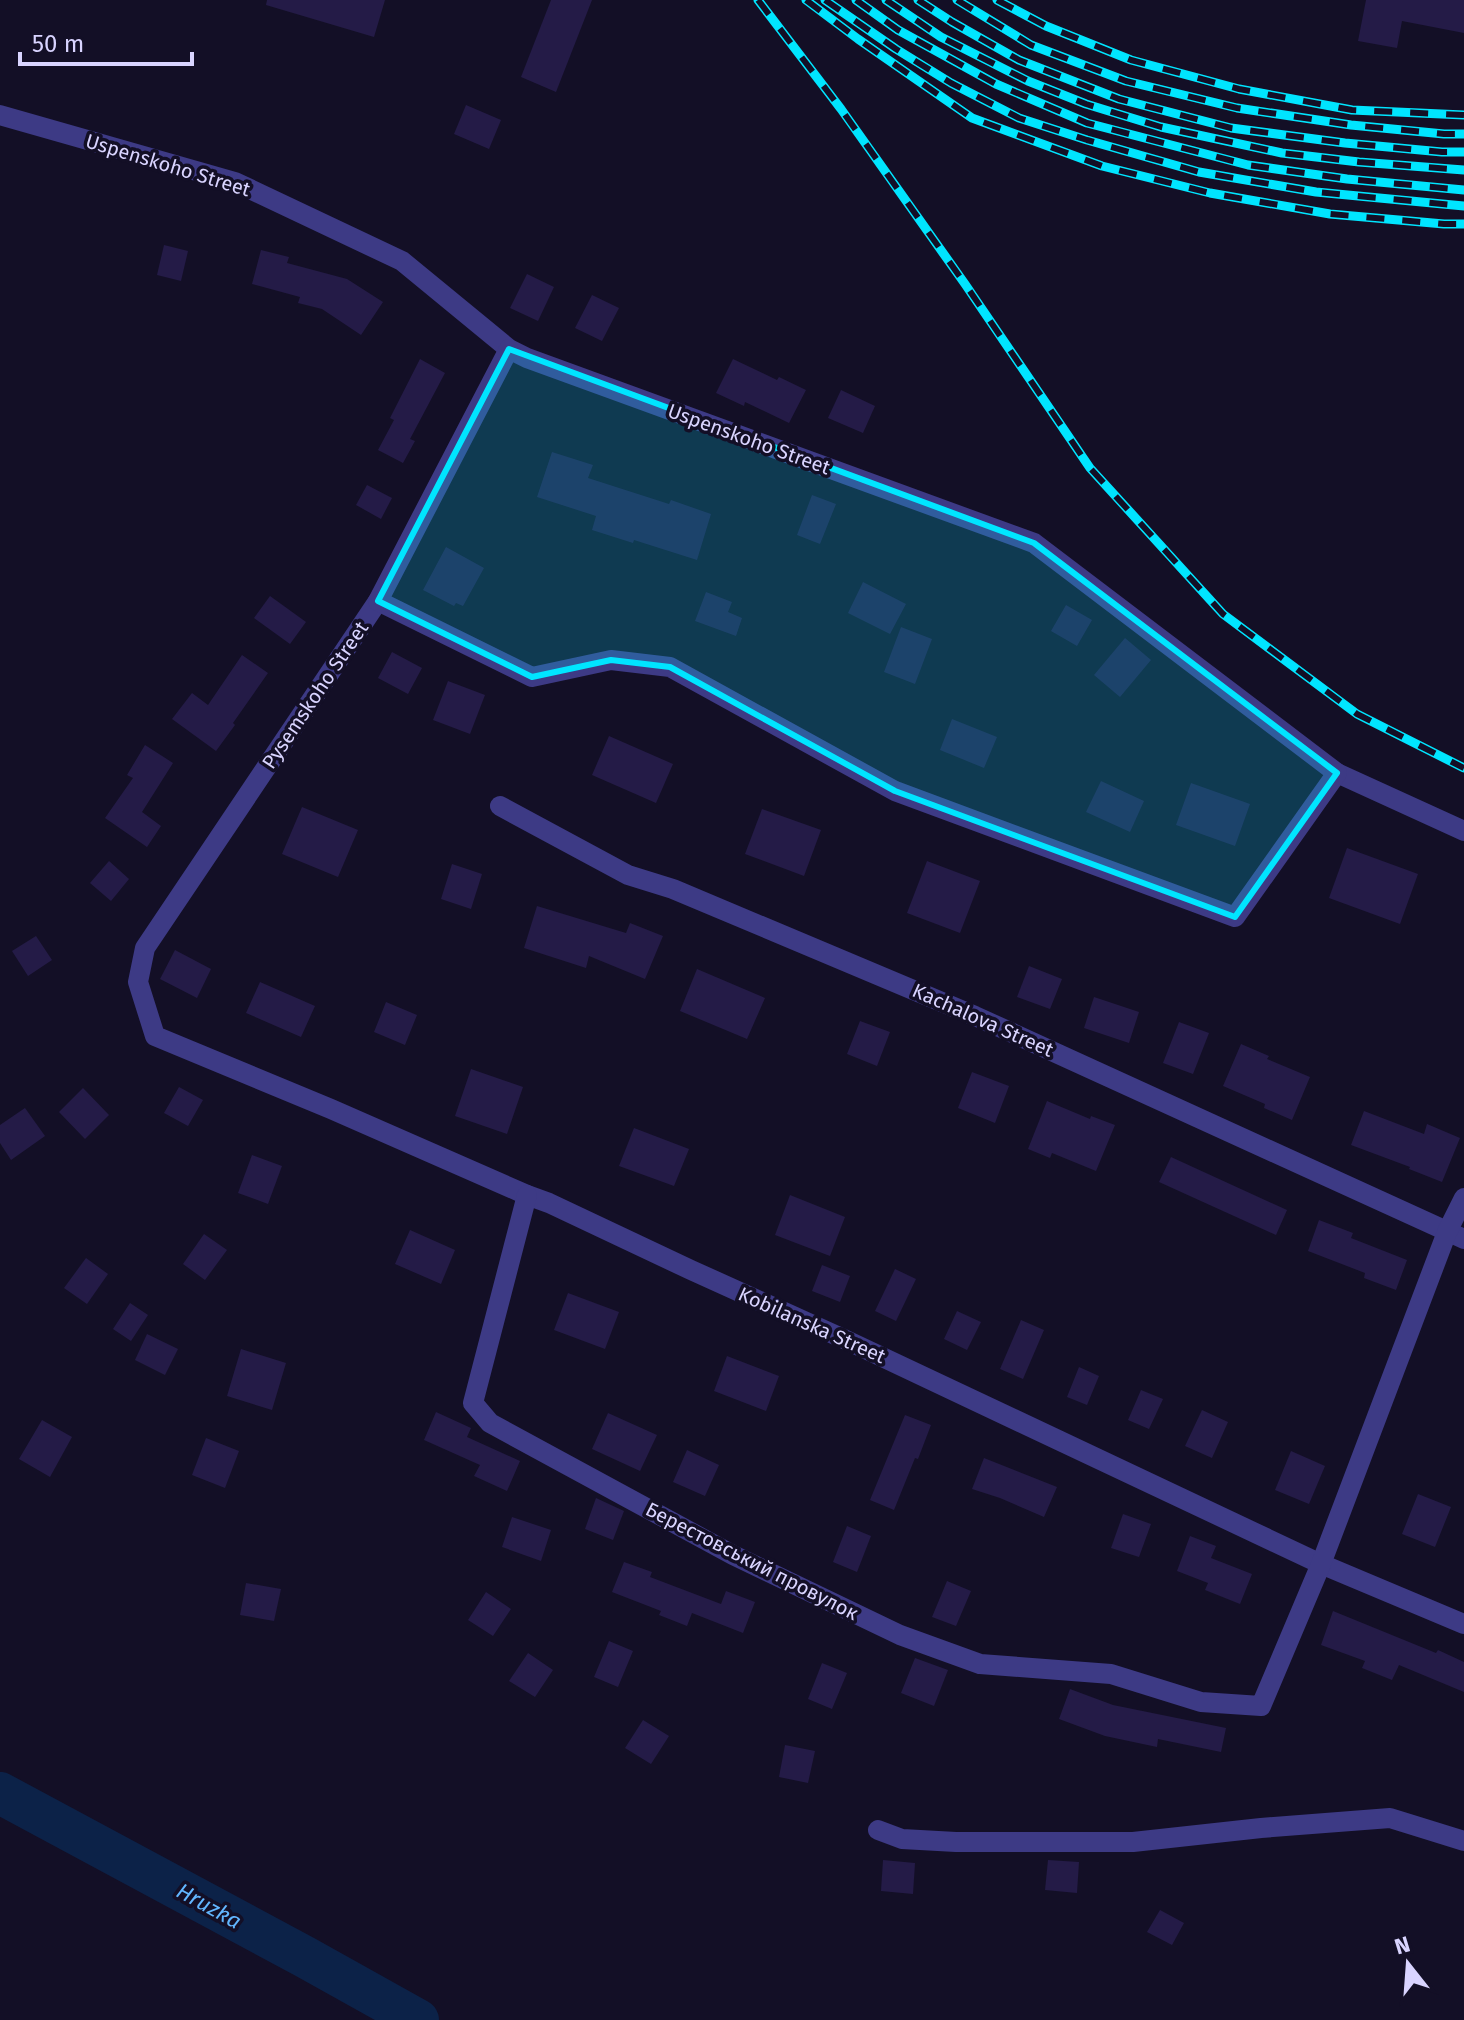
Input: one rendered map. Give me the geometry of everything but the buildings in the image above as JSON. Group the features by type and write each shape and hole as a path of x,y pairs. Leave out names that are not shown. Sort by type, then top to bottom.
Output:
{"street":[{"name":"Uspenskoho Street","path":"0,115 235,182 402,261 509,349 1034,543 1337,773 1464,831"},
{"name":"Pysemskoho Street","path":"155,1036 138,982 145,948 378,601 509,349"},
{"path":"378,601 532,677 611,660 670,667 895,791 1235,917 1337,773"},
{"name":"Kachalova Street","path":"500,806 628,875 673,889 975,1016 1455,1235"},
{"name":"Kobilanska Street","path":"155,1036 549,1203 1321,1564 1464,1624"},
{"name":"Берестовський провулок","path":"527,1195 473,1403 490,1423 733,1555 900,1635 980,1664 1111,1674 1201,1702 1261,1706 1321,1564"},
{"path":"1321,1564 1455,1235 1464,1198"},
{"path":"878,1830 902,1839 943,1842 1133,1842 1390,1818 1464,1841"}],"highlighted area":[{"path":"509,349 1034,543 1337,773 1235,917 895,791 670,667 611,660 532,677 378,601"}],"waterway":[{"name":"Hruzka","path":"0,1793 418,2020"}],"railway":[{"path":"758,0 841,109 1090,468 1223,614 1357,714 1464,768"},
{"path":"806,0 972,118 1102,166 1210,193 1330,214 1464,224"},
{"path":"825,0 951,83 1019,118 1087,140 1199,172 1316,192 1464,206"},
{"path":"856,0 898,30 996,84 1087,123 1248,165 1347,179 1464,190"},
{"path":"886,0 941,37 1028,81 1086,104 1161,127 1282,153 1464,170"},
{"path":"918,0 1019,60 1119,99 1231,128 1345,143 1464,152"},
{"path":"957,0 1031,45 1126,81 1237,108 1351,125 1464,134"},
{"path":"997,0 1046,26 1131,60 1239,89 1352,110 1464,115"}]}
